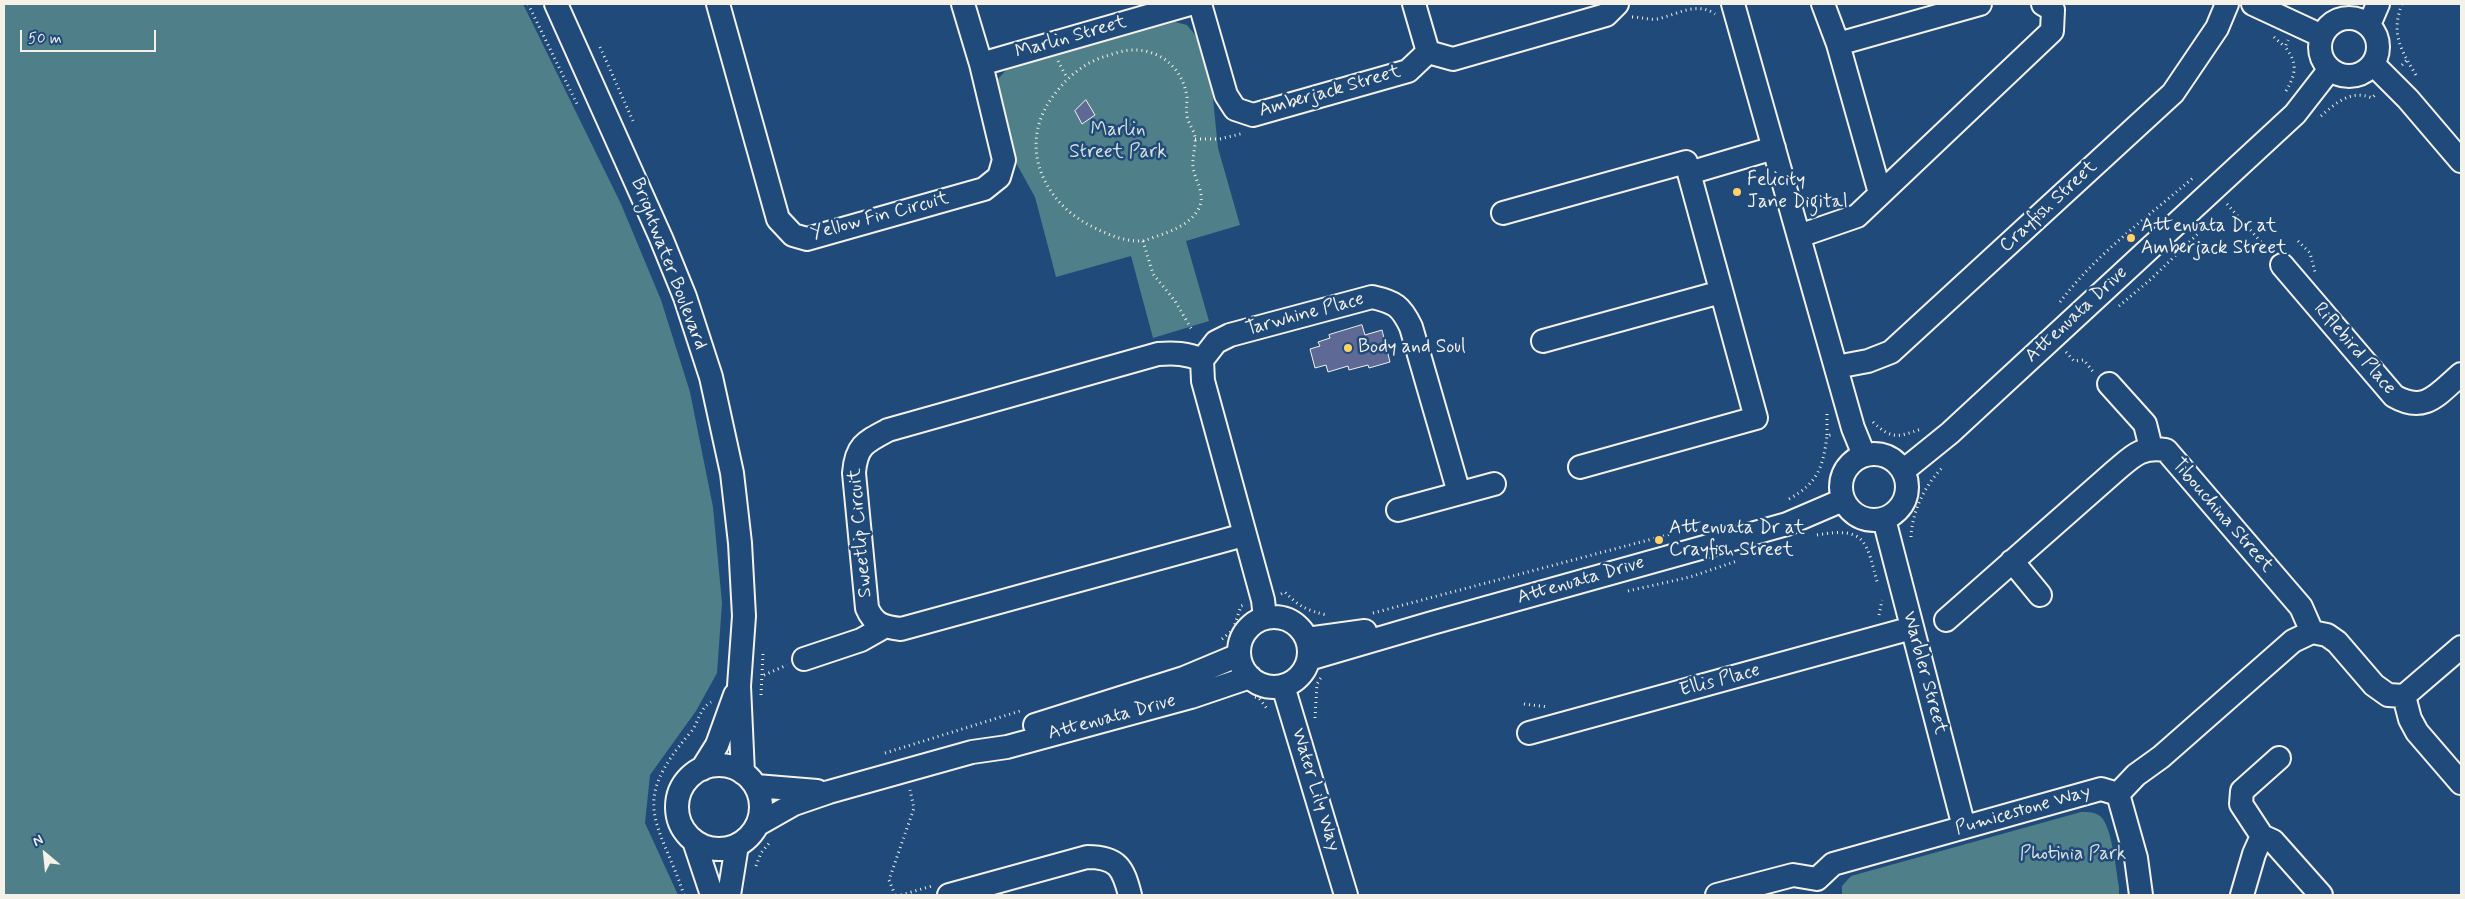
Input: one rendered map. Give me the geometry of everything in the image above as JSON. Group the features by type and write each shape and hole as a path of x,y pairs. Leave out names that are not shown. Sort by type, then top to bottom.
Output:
{"street":[{"name":"Brightwater Boulevard","path":"556,4 661,238 685,297 711,377 732,473 740,544 744,616 739,686 750,779"},
{"name":"Yellow Fin Circuit","path":"718,4 778,219 793,235 807,239 984,190 999,177 1004,160 981,64 963,4"},
{"name":"Marlin Street","path":"981,64 1190,4"},
{"name":"Amberjack Street","path":"1200,4 1226,95 1235,109 1253,115 1408,71 1428,52"},
{"path":"1414,4 1428,52 1453,59 1620,12"},
{"path":"1823,4 1838,44 1880,193"},
{"path":"1838,44 1980,4"},
{"path":"1799,236 1856,216 2052,31 2052,10 2043,4"},
{"name":"Crayfish Street","path":"1836,367 1868,361 1891,352 2173,93 2217,28 2227,4"},
{"path":"2253,4 2322,36"},
{"path":"2369,25 2378,4"},
{"path":"1726,10 1774,148 1853,428 1864,456"},
{"path":"2343,18 2361,20 2369,25 2377,40 2376,56 2373,64 2367,69 2352,75 2337,73 2330,69 2321,54 2322,36 2327,28 2343,18"},
{"path":"2373,64 2408,99 2461,160"},
{"name":"Attenuata Drive","path":"1903,471 1957,427 2295,114 2330,69"},
{"path":"1689,173 1774,148"},
{"path":"1504,213 1686,162 1756,418 1580,467"},
{"name":"Riflebird Place","path":"2282,265 2394,396 2406,404 2421,404 2433,398 2461,374"},
{"path":"1543,340 1721,292"},
{"name":"Tarwhine Place","path":"1202,360 1216,342 1230,335 1372,297 1391,302 1404,312 1411,327 1459,493"},
{"name":"Sweetlip Circuit","path":"884,627 872,619 867,608 854,473 855,456 868,440 888,430 1158,354 1175,353 1202,360"},
{"path":"1202,360 1203,381 1263,600 1265,618"},
{"path":"2102,380 2145,424 2151,448"},
{"name":"Tibouchina Street","path":"1946,620 2138,452 2151,448 2166,450 2301,607 2312,632"},
{"path":"1884,455 1893,460 1903,471 1908,486 1906,496 1894,514 1884,519 1864,519 1856,515 1843,500 1842,478 1847,468 1864,456 1884,455"},
{"path":"1398,510 1494,484"},
{"name":"Attenuata Drive","path":"1313,657 1432,622 1787,524 1843,500"},
{"name":"Warbler Street","path":"1884,519 1964,827"},
{"path":"804,659 860,640 884,627 901,628 1244,535"},
{"path":"2012,561 2040,595"},
{"path":"1278,617 1290,620 1300,628 1313,657 1300,676 1283,686 1271,687 1260,684 1250,677 1243,667 1239,656 1240,643 1246,632 1254,624 1265,618 1278,617"},
{"name":"Ellis Place","path":"1529,733 1912,628"},
{"path":"2312,632 2327,635 2337,642 2374,685 2388,695 2404,696 2461,647"},
{"name":"Pumicestone Way","path":"1717,895 1793,876 1819,887 1833,864 2101,789 2118,794 2136,775 2161,757 2293,641 2312,632"},
{"name":"Attenuata Drive","path":"972,752 1014,731 1184,678 1239,656"},
{"name":"Attenuata Drive","path":"757,825 794,804 829,792 972,752 1007,747 1191,697 1250,677"},
{"name":"Brightwater Boulevard","path":"702,769 717,745 739,686"},
{"name":"Water Lily Way","path":"1283,686 1346,895"},
{"path":"2404,696 2410,719 2417,732 2461,783"},
{"path":"2279,758 2242,791 2241,804 2262,836 2273,841 2321,895"},
{"path":"694,841 706,847 718,849 736,845 749,836 757,825 761,811 760,796 750,779 723,765 702,769 690,776 682,786 677,812 681,824 694,841 712,895"},
{"name":"Attenuata Drive","path":"750,779 829,792"},
{"path":"2118,794 2136,858 2141,895"},
{"path":"2242,895 2254,854 2262,836"},
{"path":"729,895 736,845"},
{"path":"949,895 1087,858 1100,858 1115,862 1124,874 1130,895"}],"path":[{"path":"528,4 578,108"},
{"path":"2402,4 2396,33 2400,48 2419,81"},
{"path":"1620,12 1632,17 1656,19 1698,8 1726,10"},
{"path":"2281,98 2292,80 2296,67 2285,47 2288,40"},
{"path":"598,44 636,128"},
{"path":"1135,50 1154,53 1167,60 1177,70 1184,84 1187,114 1195,140 1193,168 1201,191 1198,210 1191,218 1180,227 1143,241 1120,238 1093,228 1075,216 1049,191 1040,173 1036,134 1041,114 1067,78 1094,60 1135,50"},
{"path":"2314,123 2339,101 2353,95 2364,94 2372,98 2377,92"},
{"path":"1195,140 1220,140 1248,132"},
{"path":"2057,306 2072,285 2090,268 2201,171"},
{"path":"2223,207 2234,197"},
{"path":"2227,203 2282,265"},
{"path":"2116,309 2150,280 2213,218"},
{"path":"1143,241 1153,274 1175,301 1192,330"},
{"path":"2298,241 2310,253 2316,278"},
{"path":"2059,358 2070,348"},
{"path":"2066,352 2074,361 2084,360 2102,380"},
{"path":"1784,502 1800,494 1818,476 1824,461 1827,436 1827,410"},
{"path":"1867,424 1872,422 1885,434 1902,436 1923,428"},
{"path":"1827,436 1835,434"},
{"path":"1910,544 1911,528 1924,491 1949,461"},
{"path":"1810,537 1841,532 1852,532 1860,537 1871,559 1883,602 1878,617"},
{"path":"1367,614 1403,607 1664,535 1679,533"},
{"path":"1624,592 1690,577 1744,558"},
{"path":"1279,595 1286,592 1298,606 1312,612 1332,616"},
{"path":"1216,644 1233,630 1241,606"},
{"path":"760,702 764,675 763,646"},
{"path":"1313,657 1317,684 1315,720"},
{"path":"686,895 654,817 653,797 662,771 693,729 704,707 712,702 714,695"},
{"path":"1524,704 1544,705 1552,709"},
{"path":"878,755 1028,709"},
{"path":"895,895 889,880 914,808 905,772"}],"green space":[{"path":"4,4 523,4 621,204 661,300 690,392 713,507 722,603 717,673 696,711 650,775 645,823 678,895 4,895"},
{"name":"Marlin Street Park","path":"1175,22 1187,25 1196,36 1212,89 1218,148 1240,225 1186,241 1209,321 1153,338 1131,256 1056,277 1035,197 1015,161 997,93 998,79 1008,68"},
{"name":"Photinia Park","path":"2081,812 2089,812 2100,816 2108,829 2113,849 2119,895 1842,895 1842,886 1851,876"}],"building":[{"path":"1086,100 1095,115 1082,124 1075,111"},
{"name":"Body and Soul","path":"1362,325 1365,335 1382,330 1390,362 1369,368 1368,365 1349,370 1348,366 1328,372 1326,365 1315,368 1310,349 1320,346 1318,342 1330,338 1329,335"}],"place":[{"name":"Felicity Jane Digital","path":"1737,192"},
{"name":"Attenuata Dr at Amberjack Street","path":"2131,238"},
{"name":"Body and Soul","path":"1348,348"},
{"name":"Attenuata Dr at Crayfish Street","path":"1659,540"}]}
